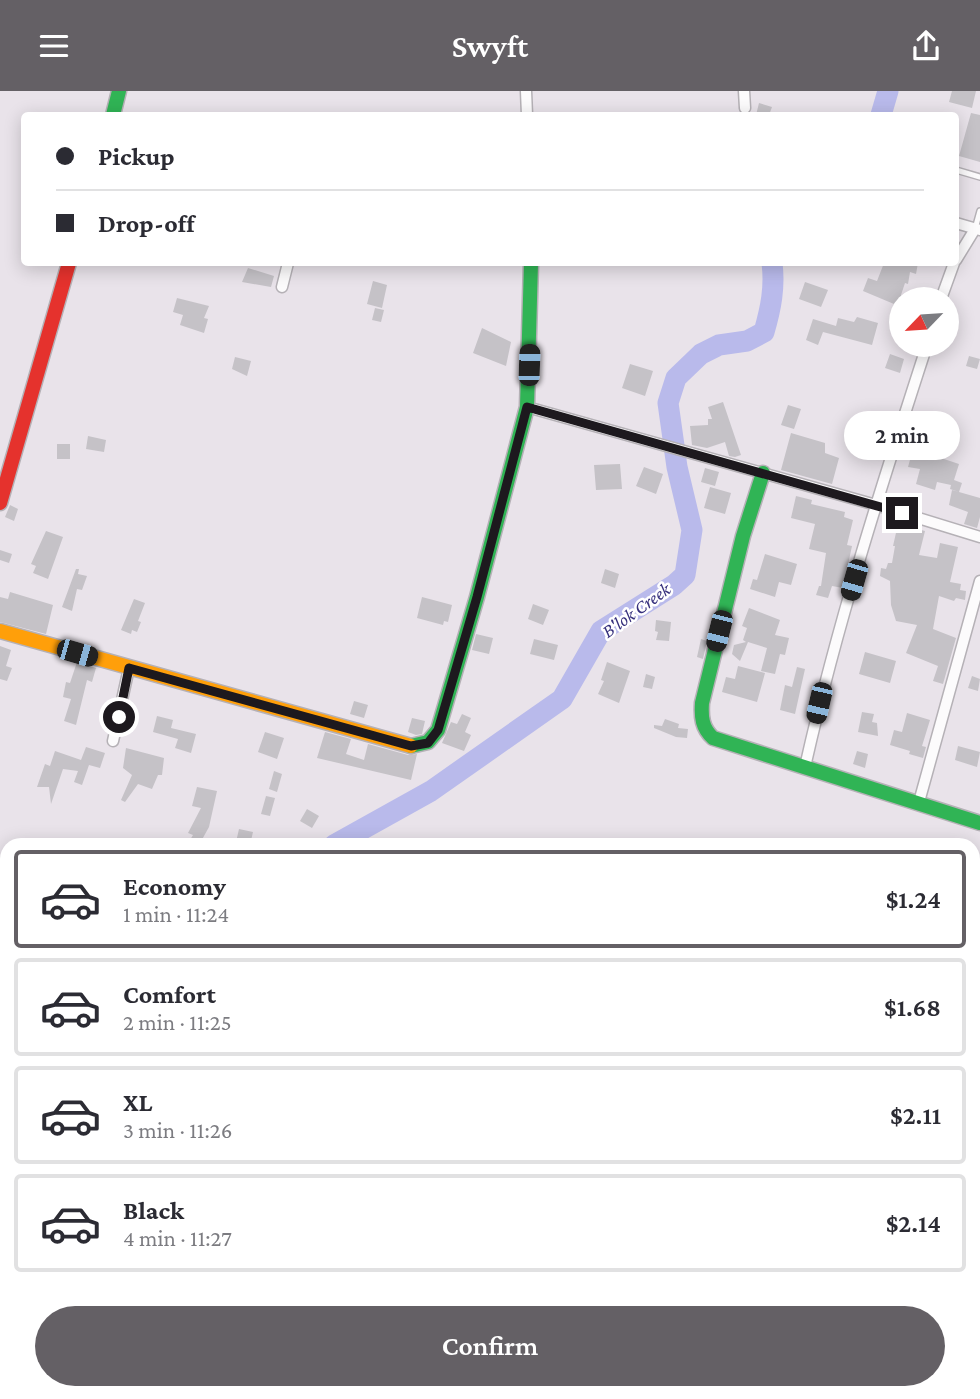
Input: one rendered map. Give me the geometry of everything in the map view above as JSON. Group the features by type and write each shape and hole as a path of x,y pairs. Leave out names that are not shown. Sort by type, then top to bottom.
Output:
{"main road":[{"path":"114,112 119,91"},
{"path":"0,503 68,266"},
{"path":"0,631 411,746 428,743 438,730 477,597 527,407 531,266"},
{"path":"763,473 740,549 702,703 703,728 713,738 980,823"}],"street":[{"path":"526,91 527,112"},
{"path":"744,91 745,108"},
{"path":"959,224 978,230 959,256"},
{"path":"282,287 287,266"},
{"path":"945,287 953,266"},
{"path":"805,767 824,681 923,357"},
{"path":"527,407 980,537"},
{"path":"919,802 980,581"},
{"path":"113,741 129,668"}],"lane":[{"path":"959,171 980,177"},
{"path":"978,230 980,211"}],"building":[{"path":"952,91 976,91 972,108 949,102"},
{"path":"759,103 772,107 770,112 757,112"},
{"path":"971,113 980,115 980,162 959,156"},
{"path":"883,266 917,266 916,274 910,272 908,284 905,283 904,287 889,287 889,302 863,291 868,278 877,281"},
{"path":"248,268 274,276 271,287 242,282"},
{"path":"373,281 387,285 382,308 367,304"},
{"path":"805,282 828,290 821,307 799,299"},
{"path":"177,298 209,306 204,318 208,319 204,333 180,325 183,315 173,312"},
{"path":"375,308 384,310 381,322 372,320"},
{"path":"857,317 878,323 872,345 823,332 818,345 806,340 813,319 836,326 838,318 854,322"},
{"path":"482,328 511,342 506,366 473,353"},
{"path":"969,356 980,359 977,369 966,366"},
{"path":"235,357 251,361 247,376 232,369"},
{"path":"889,357 904,359 900,373 885,368"},
{"path":"630,364 653,371 645,396 622,388"},
{"path":"723,402 741,455 735,457 729,456 725,442 707,448 692,445 690,426 708,425 708,419 712,419 708,407"},
{"path":"788,405 801,409 794,429 781,425"},
{"path":"791,433 825,443 825,453 839,458 832,484 781,470"},
{"path":"88,436 106,440 104,452 86,449"},
{"path":"916,438 937,442 935,456 959,464 954,480 962,483 959,492 950,489 951,485 937,482 935,490 916,484 920,469 908,467"},
{"path":"57,444 70,444 70,459 57,459"},
{"path":"620,464 622,489 596,490 594,465"},
{"path":"644,467 663,474 656,494 636,486"},
{"path":"705,468 719,472 715,486 701,482"},
{"path":"710,487 731,493 725,514 704,508"},
{"path":"952,490 980,498 977,528 964,524 968,512 949,505"},
{"path":"796,496 812,500 811,504 845,512 844,517 853,520 847,545 852,546 843,588 832,586 828,598 816,595 821,586 826,553 809,549 815,524 791,518"},
{"path":"10,505 18,509 14,521 5,517"},
{"path":"898,524 925,531 919,555 937,558 940,543 958,547 950,582 961,584 960,590 966,591 965,600 956,598 954,601 939,596 933,629 956,638 943,684 933,681 938,666 906,653 917,625 896,621 891,605 890,581 880,576 881,568 886,569 888,563 892,563"},
{"path":"46,531 63,537 48,579 33,573 36,566 31,564"},
{"path":"0,550 12,554 9,563 0,560"},
{"path":"765,554 797,564 791,585 779,582 775,597 750,589 753,579 757,580"},
{"path":"76,569 79,569 78,574 87,576 82,590 77,589 72,611 62,607"},
{"path":"605,569 619,574 615,588 601,583"},
{"path":"10,592 53,605 46,634 0,622 0,597 8,599"},
{"path":"422,597 452,605 448,622 444,621 443,625 417,618"},
{"path":"134,599 145,603 137,632 132,630 131,634 121,630"},
{"path":"533,604 549,610 543,625 528,619"},
{"path":"749,608 780,620 775,635 789,638 785,655 780,654 775,674 761,671 767,648 748,642 740,661 732,654 734,645 746,642 743,640 747,628 742,626"},
{"path":"656,620 671,622 669,641 656,640"},
{"path":"476,634 493,638 489,654 472,650"},
{"path":"534,639 558,645 554,660 530,654"},
{"path":"701,639 707,641 703,659 697,657"},
{"path":"0,646 11,650 6,666 12,668 7,681 0,679"},
{"path":"865,652 896,661 890,683 859,674"},
{"path":"77,662 96,668 92,682 87,680 76,725 64,721 71,699 63,697 66,682 70,683"},
{"path":"607,662 630,671 619,703 598,694 604,681 601,680"},
{"path":"738,666 765,673 757,702 722,692 726,677 735,679"},
{"path":"797,667 805,669 795,714 780,710 785,685 792,687"},
{"path":"646,674 655,677 652,689 643,687"},
{"path":"972,676 980,679 978,691 968,688"},
{"path":"354,701 368,705 364,718 350,714"},
{"path":"862,712 874,714 872,722 877,723 878,736 858,732"},
{"path":"907,713 930,720 922,746 926,747 923,758 890,745 894,730 902,732"},
{"path":"462,714 471,718 465,732 471,735 464,751 442,743 451,722 457,724"},
{"path":"157,716 173,720 171,728 196,734 191,753 175,748 178,739 153,732"},
{"path":"412,718 425,721 422,734 408,732"},
{"path":"665,719 679,724 678,728 688,729 687,738 676,737 654,728 654,725 662,726"},
{"path":"265,732 284,738 277,759 258,752"},
{"path":"325,732 351,739 346,754 364,760 368,744 408,755 417,754 411,780 317,758"},
{"path":"958,746 980,752 977,767 955,760"},
{"path":"86,747 105,753 100,768 89,765 82,785 74,782 78,771 63,769 51,804 49,787 37,787 45,764 50,766 55,751 81,760"},
{"path":"126,748 164,758 162,775 158,775 152,789 138,784 125,802 121,800 132,775 123,768"},
{"path":"857,751 868,754 865,768 853,764"},
{"path":"274,771 282,774 277,792 269,789"},
{"path":"197,787 217,791 209,827 203,838 191,838 193,835 188,833 201,808 192,806"},
{"path":"266,796 275,798 270,816 261,814"},
{"path":"307,809 319,816 312,828 300,821"},
{"path":"239,829 253,832 252,838 237,838"}],"waterway":[{"name":"B'lok Creek","path":"882,112 888,91"},
{"name":"B'lok Creek","path":"347,838 431,791 562,699 601,631 674,585 685,575 692,530 677,467 668,403 676,378 701,354 719,345 747,341 764,332 772,298 772,266"}],"traffic: fast":[{"path":"114,112 119,91"},
{"path":"411,746 428,742 438,730 477,597 527,407 531,266"},
{"path":"763,473 743,536 702,703 702,718 706,730 713,738 980,823"}],"traffic: slow":[{"path":"0,631 411,746"}],"traffic: jam":[{"path":"0,503 68,266"}],"route":[{"path":"119,717 129,668 411,746 428,743 438,730 477,597 527,407 902,513"}]}
